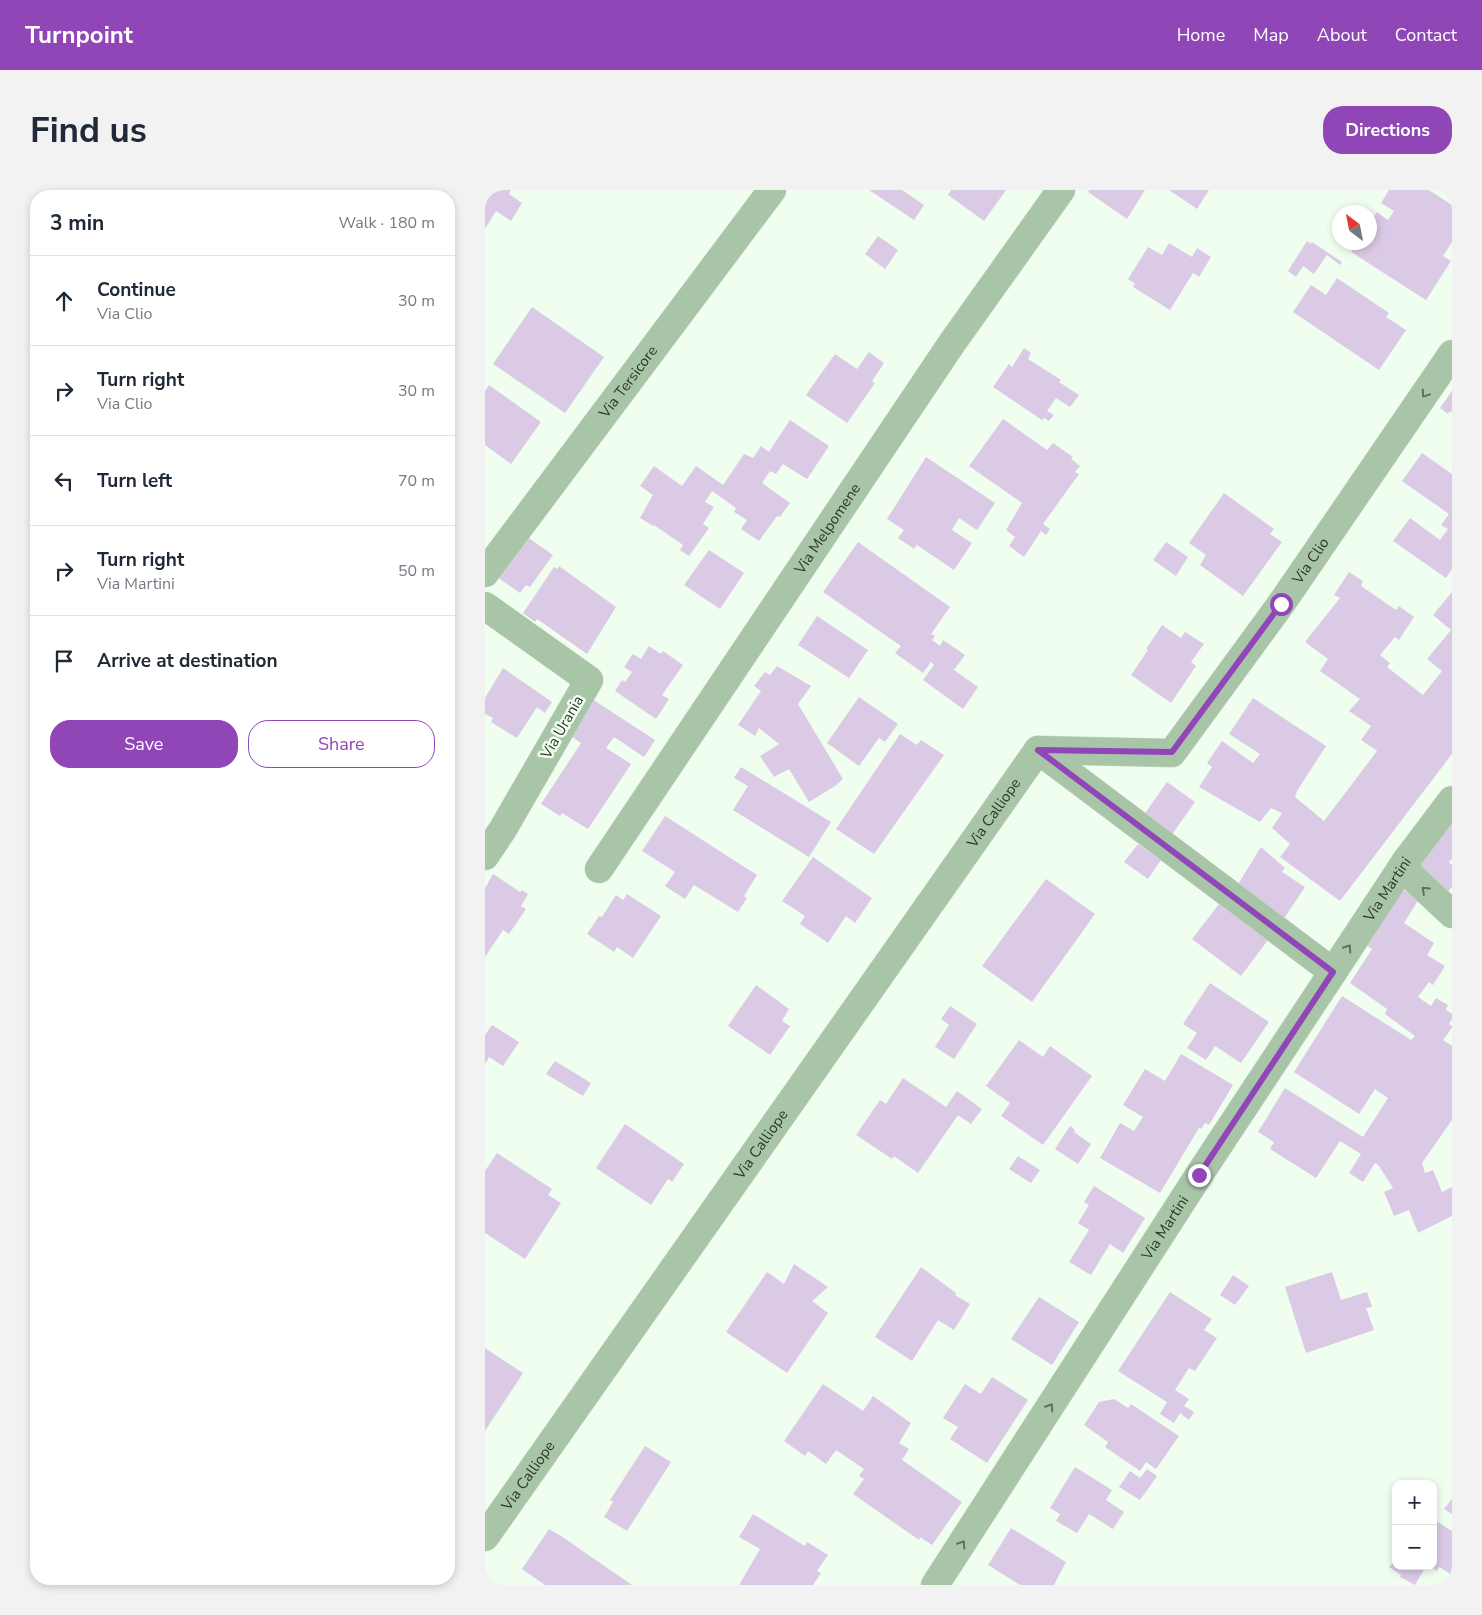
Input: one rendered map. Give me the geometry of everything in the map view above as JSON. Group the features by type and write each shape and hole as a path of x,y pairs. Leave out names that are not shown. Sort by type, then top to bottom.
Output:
{"street":[{"name":"Via Tersicore","path":"485,573 772,190"},
{"name":"Via Melpomene","path":"599,869 952,343 1061,190"},
{"name":"Via Clio","path":"1038,750 1172,752 1281,604 1452,354"},
{"name":"Via Urania","path":"485,606 589,680 503,829 485,856"},
{"path":"1038,750 1333,972"},
{"name":"Via Calliope","path":"485,1537 1038,750"},
{"name":"Via Martini","path":"935,1585 1204,1167 1406,860 1452,800"},
{"path":"1406,860 1409,874 1452,914"}],"building":[{"path":"485,190 511,190 509,194 522,203 511,221 496,211 485,229"},
{"path":"869,190 902,190 924,205 914,220"},
{"path":"951,190 1006,190 984,221 948,195"},
{"path":"1089,190 1145,190 1127,219 1088,192"},
{"path":"1169,190 1209,190 1197,209"},
{"path":"1389,190 1429,190 1452,205 1452,242 1443,256 1451,261 1426,300 1351,252 1352,250 1377,250 1377,212 1388,220 1394,211 1381,203"},
{"path":"878,236 898,250 885,269 865,254"},
{"path":"1307,241 1311,244 1312,242 1342,262 1340,265 1327,255 1314,274 1303,266 1296,277 1288,271"},
{"path":"1169,243 1192,257 1197,248 1211,257 1199,277 1193,273 1170,310 1133,287 1135,284 1128,279 1148,247 1162,255"},
{"path":"1337,278 1389,313 1386,317 1406,330 1379,370 1293,312 1311,285 1326,295"},
{"path":"532,307 604,357 565,413 493,364"},
{"path":"1024,348 1031,353 1028,359 1061,380 1059,382 1079,395 1070,407 1056,398 1047,411 1054,415 1049,421 1044,418 1042,420 993,387 1009,364 1012,367"},
{"path":"869,352 884,363 872,381 875,383 847,423 806,395 835,354 857,369"},
{"path":"489,385 541,422 511,464 485,445 485,391"},
{"path":"1452,391 1452,413 1450,411 1448,414 1440,408"},
{"path":"1003,419 1047,450 1053,443 1073,457 1071,459 1080,466 1075,472 1079,474 1043,524 1050,529 1046,535 1041,531 1024,557 1009,546 1015,537 1006,530 1022,503 969,466"},
{"path":"790,420 829,446 807,479 783,464 776,474 770,471 762,483 790,503 780,517 777,516 759,541 741,529 747,520 734,512 736,508 712,491 705,502 714,507 703,524 709,528 689,556 680,550 683,545 654,525 640,518 653,495 640,486 654,466 682,486 696,466 723,485 744,454 753,458 761,446 769,452"},
{"path":"1422,453 1452,474 1452,569 1446,578 1393,541 1410,518 1440,540 1448,529 1441,525 1449,514 1402,481"},
{"path":"926,457 995,503 977,530 959,518 952,530 972,543 954,570 917,545 914,549 898,538 904,530 887,519"},
{"path":"1224,493 1274,529 1270,534 1282,542 1243,596 1200,565 1206,555 1189,543"},
{"path":"523,534 553,555 530,587 526,585 520,593 494,575"},
{"path":"858,542 950,607 931,634 935,636 932,640 940,646 943,640 965,655 954,670 978,687 963,709 923,680 934,665 931,662 923,673 895,653 901,646 823,592"},
{"path":"1166,542 1188,557 1176,576 1153,560"},
{"path":"709,550 744,573 720,609 684,585"},
{"path":"559,566 616,607 587,654 537,619 535,622 523,613 554,567 557,569"},
{"path":"1349,572 1363,581 1361,586 1396,610 1399,606 1414,617 1399,640 1395,637 1380,655 1390,663 1387,667 1423,695 1442,671 1427,659 1451,630 1433,615 1452,592 1452,754 1340,901 1280,857 1290,844 1272,828 1282,813 1271,808 1260,822 1199,787 1212,767 1207,763 1222,741 1253,763 1260,754 1229,734 1253,698 1326,746 1295,797 1324,821 1377,751 1361,740 1371,726 1349,711 1360,699 1320,671 1328,659 1305,642 1340,598 1334,595"},
{"path":"817,616 868,650 849,678 798,645"},
{"path":"1162,625 1181,638 1185,632 1204,644 1191,662 1196,666 1171,703 1131,675"},
{"path":"649,646 661,654 663,651 683,665 662,695 669,699 656,719 615,691 622,680 625,682 632,672 624,667 633,654 641,659"},
{"path":"777,666 811,686 798,704 843,779 809,802 789,769 774,777 760,756 779,744 759,728 755,736 738,725 761,691 754,686 765,672 770,675"},
{"path":"503,668 552,702 545,713 537,707 517,738 491,722 493,718 485,714 485,698"},
{"path":"859,697 898,724 885,742 879,738 859,766 827,743"},
{"path":"592,699 655,740 644,757 614,737 606,748 631,764 588,829 562,813 560,816 541,804 581,743 569,735"},
{"path":"900,734 917,745 921,740 944,755 874,854 836,829"},
{"path":"741,767 831,822 809,857 733,810 748,786 734,778"},
{"path":"1167,782 1195,802 1171,836 1143,816"},
{"path":"665,816 757,875 744,896 747,898 738,912 694,885 685,899 665,886 675,872 642,851"},
{"path":"1452,822 1452,859 1449,862 1452,865 1452,887 1445,895 1412,858"},
{"path":"1138,844 1161,860 1148,879 1124,862"},
{"path":"1261,847 1285,868 1282,872 1305,887 1279,926 1235,889"},
{"path":"813,857 872,898 855,923 846,916 828,943 800,924 805,916 782,901"},
{"path":"493,874 520,892 522,890 528,894 521,906 526,909 509,934 503,930 485,957 485,888"},
{"path":"1046,879 1095,914 1032,1002 982,966"},
{"path":"1397,886 1419,899 1404,923 1434,943 1427,955 1445,966 1433,985 1429,982 1418,997 1431,1006 1436,998 1448,1005 1446,1010 1452,1014 1449,1024 1452,1028 1443,1040 1452,1046 1452,1120 1422,1163 1425,1173 1433,1170 1442,1192 1452,1187 1452,1216 1418,1233 1409,1210 1394,1216 1384,1192 1393,1188 1379,1166 1375,1163 1363,1182 1349,1173 1361,1154 1340,1141 1316,1178 1270,1149 1274,1142 1258,1132 1285,1088 1363,1137 1388,1098 1375,1089 1359,1114 1294,1072 1342,996 1411,1040 1415,1036 1385,1014 1387,1009 1350,983 1372,949 1362,942"},
{"path":"627,894 661,916 633,958 617,947 614,952 587,934 599,916 602,917 616,895 623,900"},
{"path":"1219,904 1268,940 1241,976 1192,939"},
{"path":"1210,983 1269,1022 1241,1063 1215,1046 1206,1060 1187,1048 1197,1033 1183,1024"},
{"path":"756,985 789,1009 782,1021 790,1026 770,1055 728,1026"},
{"path":"950,1006 977,1024 954,1059 935,1047 949,1025 941,1019"},
{"path":"492,1025 519,1042 503,1066 489,1057 485,1064 485,1035"},
{"path":"1019,1040 1043,1057 1050,1046 1092,1076 1043,1145 1001,1116 1010,1103 986,1086"},
{"path":"1181,1054 1233,1085 1209,1125 1205,1123 1201,1129 1199,1128 1160,1193 1100,1158 1120,1123 1134,1131 1143,1117 1123,1105 1145,1069 1165,1081"},
{"path":"555,1061 591,1083 583,1096 546,1074"},
{"path":"903,1078 946,1107 957,1091 982,1109 971,1124 958,1115 918,1173 894,1156 892,1159 856,1135 880,1100 886,1104"},
{"path":"625,1124 684,1164 672,1182 668,1179 651,1205 596,1168"},
{"path":"1070,1126 1075,1130 1074,1132 1091,1144 1078,1164 1055,1149"},
{"path":"497,1153 552,1189 548,1195 561,1203 525,1259 485,1233 485,1171"},
{"path":"1018,1156 1040,1170 1031,1183 1009,1169"},
{"path":"1094,1186 1145,1218 1123,1253 1110,1244 1091,1275 1069,1262 1089,1230 1078,1223 1089,1205 1084,1202"},
{"path":"794,1264 828,1287 812,1301 828,1313 787,1373 726,1332 767,1272 784,1284"},
{"path":"921,1267 956,1293 955,1295 970,1304 954,1330 938,1320 912,1361 875,1337"},
{"path":"1332,1272 1341,1300 1367,1292 1372,1307 1366,1308 1374,1330 1306,1353 1285,1287"},
{"path":"1233,1275 1249,1286 1235,1305 1220,1295"},
{"path":"1170,1292 1212,1319 1204,1330 1217,1338 1195,1371 1189,1368 1175,1390 1189,1399 1184,1406 1194,1412 1189,1420 1180,1413 1174,1423 1160,1414 1167,1402 1118,1371"},
{"path":"1039,1297 1079,1322 1052,1365 1011,1339"},
{"path":"485,1348 523,1373 485,1431"},
{"path":"992,1377 1028,1400 987,1463 950,1439 958,1427 943,1418 965,1384 981,1394"},
{"path":"823,1384 863,1411 873,1396 911,1423 899,1443 909,1449 902,1460 962,1502 932,1545 920,1537 919,1540 853,1494 864,1479 859,1476 864,1469 836,1450 826,1464 808,1451 805,1456 784,1441"},
{"path":"1114,1399 1128,1408 1131,1404 1179,1436 1156,1469 1146,1462 1140,1471 1105,1447 1108,1442 1084,1425 1099,1402"},
{"path":"645,1446 671,1462 627,1531 604,1517 613,1502 610,1500"},
{"path":"1075,1467 1112,1490 1106,1500 1124,1512 1113,1529 1089,1514 1077,1533 1056,1521 1060,1514 1050,1508"},
{"path":"1147,1469 1157,1476 1140,1500 1119,1487 1130,1471 1140,1478"},
{"path":"1452,1499 1452,1514 1444,1509"},
{"path":"753,1514 805,1546 807,1542 828,1555 817,1571 821,1573 813,1585 739,1585 760,1549 739,1537"},
{"path":"1437,1522 1452,1531 1452,1575 1439,1567 1437,1571"},
{"path":"1011,1528 1066,1562 1054,1585 1020,1585 988,1565"},
{"path":"549,1529 632,1585 545,1585 522,1569"},
{"path":"1394,1570 1424,1570 1415,1585 1400,1577 1401,1575"}],"route":[{"path":"1199,1175 1333,972 1038,750 1172,752 1281,604"}]}
